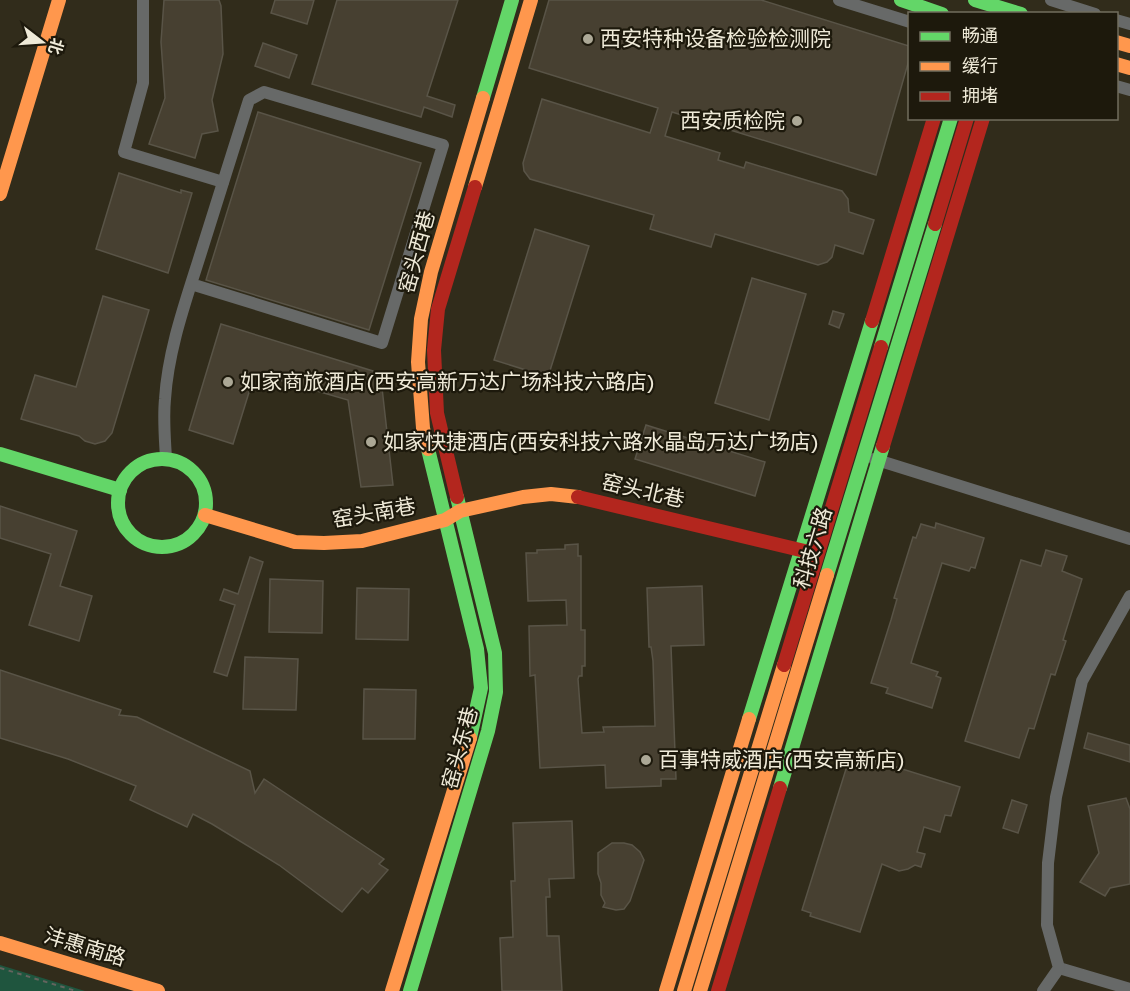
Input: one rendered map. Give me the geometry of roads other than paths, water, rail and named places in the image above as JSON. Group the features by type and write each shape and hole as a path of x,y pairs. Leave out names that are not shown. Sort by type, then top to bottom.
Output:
{"main road":[{"path":"0,194 59,0"},
{"name":"窑头西巷","path":"445,520 423,428 418,362 422,319 431,272 512,0"},
{"name":"窑头西巷","path":"460,512 437,413 434,350 438,309 531,0"},
{"path":"901,0 936,12"},
{"path":"982,4 1018,10"},
{"path":"666,991 933,120"},
{"name":"科技六路","path":"700,991 950,120"},
{"name":"科技六路","path":"856,454 966,120"},
{"path":"718,991 982,120"},
{"path":"0,454 120,490"},
{"path":"154,459 166,459 182,463 194,471 202,483 206,498 205,514 200,527 190,539 176,546 161,548 146,545 133,537 123,525 118,512 120,490 130,473 141,464 154,459"},
{"name":"窑头北巷","path":"445,520 460,512 523,497 551,494 569,496 825,556"},
{"name":"窑头东巷","path":"410,991 488,731 496,692 495,652 460,512"},
{"name":"窑头南巷","path":"205,514 295,542 324,543 362,541 445,520"},
{"name":"窑头东巷","path":"392,991 474,724 481,688 477,649 445,520"},
{"name":"科技六路","path":"684,991 825,556"},
{"name":"沣惠南路","path":"0,943 158,991"}],"street":[{"path":"143,0 143,83 124,152 223,182"},
{"path":"839,0 908,22"},
{"path":"1051,0 1089,12"},
{"path":"166,459 164,400 171,358 191,284 249,100 264,92 443,145 382,343 191,284"},
{"path":"856,454 1130,539"},
{"path":"1059,968 1047,926 1048,863 1056,797 1082,681 1130,596"},
{"path":"1059,968 1130,989"},
{"path":"1043,991 1059,968"}],"place":[{"name":"西安特种设备检验检测院","path":"588,39"},
{"name":"西安质检院","path":"797,121"},
{"name":"如家商旅酒店(西安高新万达广场科技六路店)","path":"228,382"},
{"name":"如家快捷酒店(西安科技六路水晶岛万达广场店)","path":"371,442"},
{"name":"百事特威酒店(西安高新店)","path":"646,760"}]}
